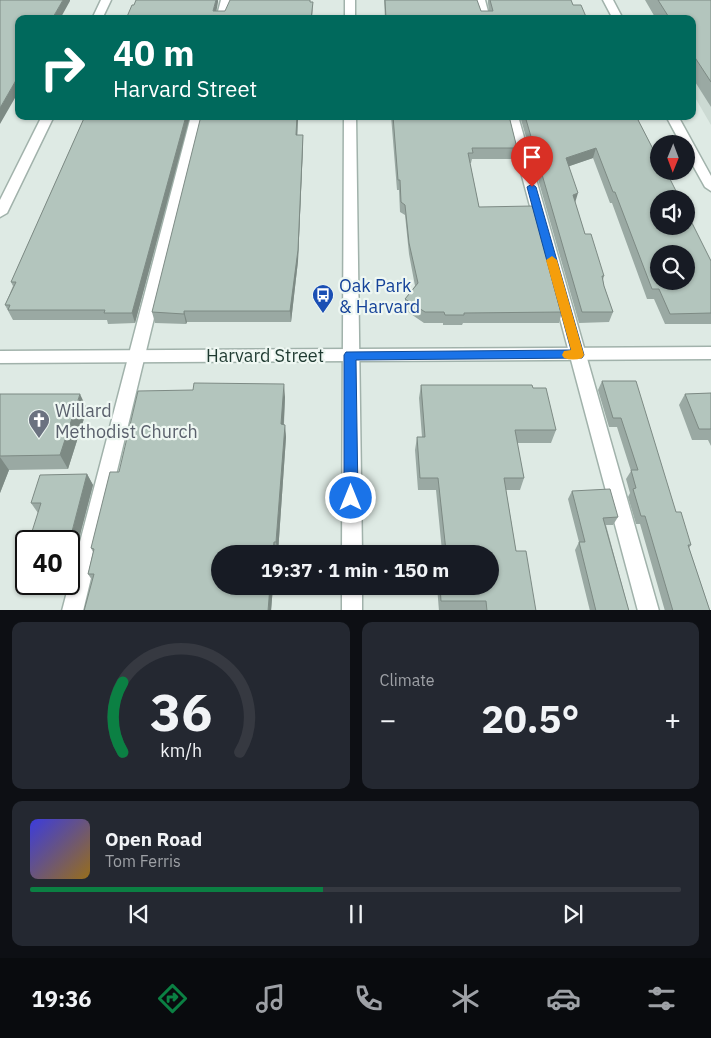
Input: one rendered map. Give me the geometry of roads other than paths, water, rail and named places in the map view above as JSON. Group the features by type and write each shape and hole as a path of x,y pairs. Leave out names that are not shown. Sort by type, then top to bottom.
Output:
{"street":[{"path":"99,15 106,0"},
{"path":"222,15 226,0"},
{"path":"350,0 350,15"},
{"path":"480,0 484,15"},
{"path":"608,0 616,15"},
{"path":"0,213 46,120"},
{"path":"72,610 196,120"},
{"path":"350,120 352,545"},
{"path":"513,120 649,610"},
{"path":"674,120 711,187"},
{"name":"Harvard Street","path":"0,357 711,354"},
{"path":"352,595 352,610"}],"place":[{"name":"Oak Park & Harvard","path":"323,314"},
{"name":"Willard Methodist Church","path":"39,439"}]}
